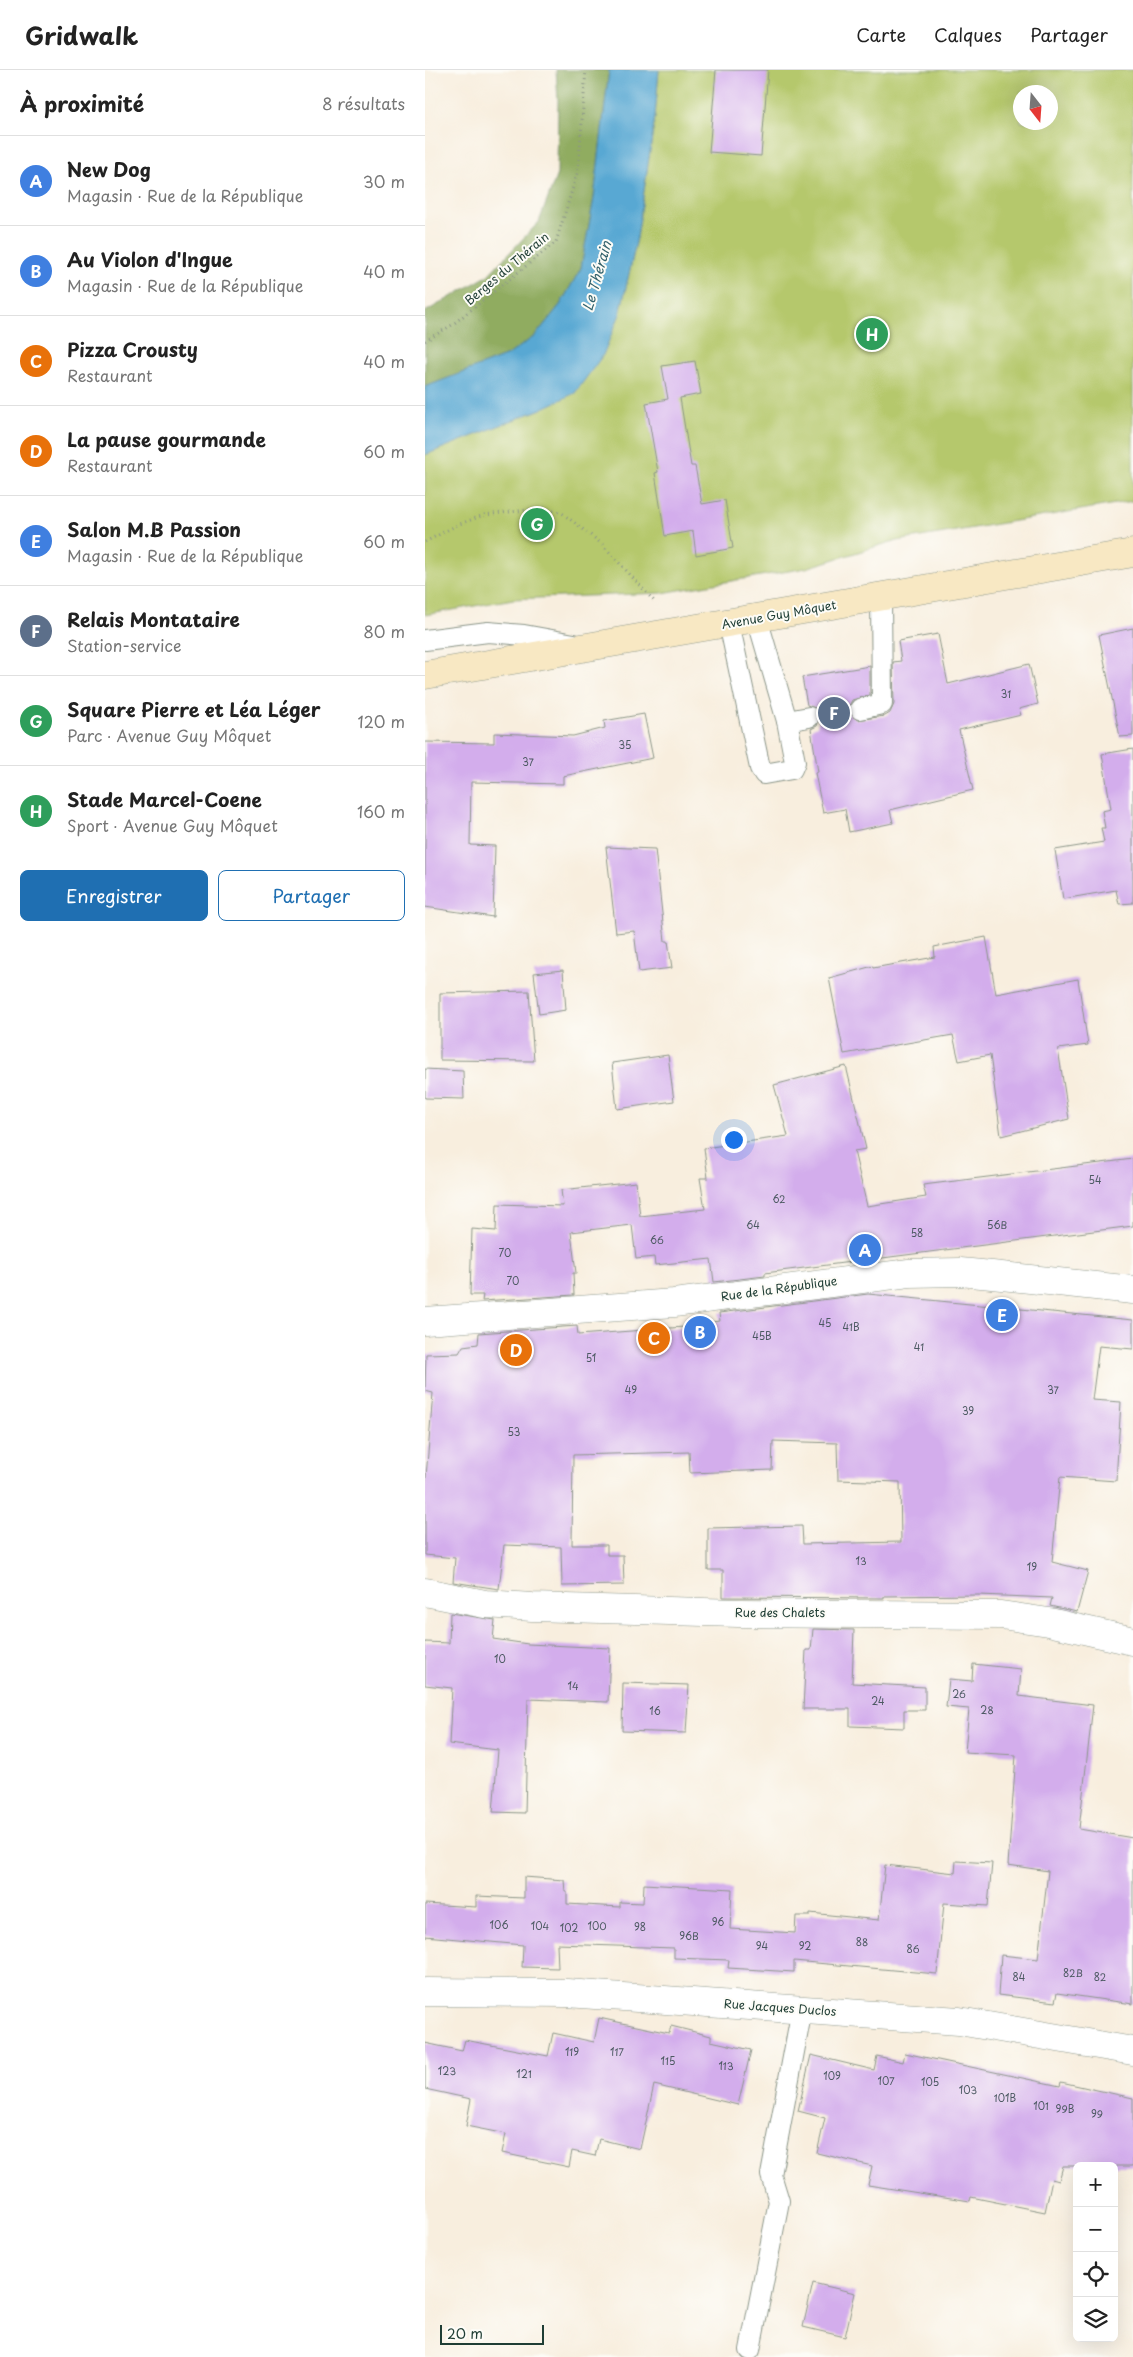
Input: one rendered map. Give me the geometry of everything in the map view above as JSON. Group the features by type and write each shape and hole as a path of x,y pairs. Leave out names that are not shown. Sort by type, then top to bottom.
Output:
{"main road":[{"name":"Avenue Guy Môquet","path":"425,675 1133,553"}],"street":[{"name":"Rue de la République","path":"425,1321 674,1303 909,1273 960,1272 992,1274 1133,1290"},
{"name":"Rue des Chalets","path":"425,1592 485,1604 532,1607 738,1613 1001,1615 1049,1622 1133,1641"},
{"name":"Rue Jacques Duclos","path":"425,1992 567,1993 959,2021 1133,2051"}],"lane":[{"path":"860,709 882,704 881,597"},
{"path":"729,623 760,768 764,774 792,769 795,762 787,721 757,618"},
{"path":"425,640 469,633 497,632 592,646"},
{"path":"787,721 809,717"},
{"path":"750,2350 779,2201 771,2175 802,2009"}],"path":[{"name":"Berges du Thérain","path":"425,341 452,325 556,242 578,171 586,70"},
{"path":"425,542 457,524 484,515 545,508 561,513 602,544 657,604"}],"green space":[{"path":"556,70 609,70 594,198 581,268 560,305 535,336 508,355 425,387 425,312 487,276 539,222 557,174 558,100"},
{"path":"659,70 1133,70 1133,501 891,542 806,568 662,593 513,599 425,615 425,455 541,409 620,314 637,238 655,117"}],"water":[{"name":"Le Thérain","path":"609,70 659,70 655,117 637,238 620,314 603,355 575,393 541,409 425,455 425,387 508,355 535,336 560,305 581,268 594,198"}],"building":[{"path":"716,70 768,70 761,156 709,152"},
{"path":"695,361 701,394 680,398 691,466 695,466 702,504 725,500 733,548 696,555 693,531 665,536 655,473 658,472 646,403 668,399 662,366"},
{"path":"1133,628 1133,736 1120,737 1099,635"},
{"path":"938,634 948,684 1029,664 1038,704 1019,709 1021,715 959,730 973,790 890,810 893,823 849,832 845,809 823,813 815,773 818,772 811,729 817,726 821,715 818,709 807,705 802,677 870,666 870,695 852,700 849,712 857,720 885,716 890,713 894,704 893,662 901,661 898,641"},
{"path":"644,714 653,758 563,776 563,784 471,782 470,845 495,846 493,917 425,907 425,742 494,743 494,733 573,736 605,728 604,721"},
{"path":"1133,749 1133,903 1119,904 1116,890 1063,899 1055,850 1104,842 1101,828 1105,828 1102,811 1111,809 1102,754"},
{"path":"606,847 655,849 665,941 668,941 672,968 639,972 634,931 616,933"},
{"path":"986,937 996,994 1078,979 1088,1045 1058,1049 1069,1119 1001,1136 990,1055 959,1061 953,1035 844,1054 829,978 873,966 873,968 935,957 934,947"},
{"path":"563,970 566,1010 539,1014 534,973"},
{"path":"529,991 534,1061 440,1060 440,993"},
{"path":"668,1055 674,1101 617,1109 612,1063"},
{"path":"846,1066 866,1149 854,1151 867,1206 926,1197 923,1185 1133,1159 1133,1226 765,1273 765,1276 714,1282 711,1259 655,1265 654,1257 636,1259 632,1225 571,1232 576,1273 573,1273 574,1295 482,1301 483,1295 470,1295 472,1229 496,1231 497,1204 563,1206 561,1190 636,1182 640,1216 705,1209 700,1178 708,1178 704,1148 788,1136 774,1085"},
{"path":"425,1069 463,1071 464,1099 425,1098"},
{"path":"868,1294 1133,1320 1133,1349 1099,1346 1092,1400 1121,1402 1116,1481 1060,1477 1052,1562 1088,1571 1077,1612 1050,1606 1052,1598 979,1595 884,1596 884,1598 723,1597 723,1570 708,1570 708,1528 802,1526 803,1544 901,1542 900,1482 838,1480 837,1443 773,1441 772,1470 690,1473 689,1452 573,1455 572,1545 607,1545 607,1555 623,1555 624,1585 562,1586 561,1547 504,1545 499,1589 453,1582 455,1558 425,1555 425,1489 433,1393 425,1391 426,1354 459,1353 463,1346 478,1344 479,1333 577,1326 578,1335 684,1327 685,1325 720,1321 719,1313"},
{"path":"450,1613 495,1620 493,1639 528,1644 610,1648 608,1702 528,1699 525,1813 493,1812 498,1750 449,1744 452,1688 425,1685 425,1642 449,1643"},
{"path":"813,1629 854,1630 852,1683 925,1687 925,1710 904,1710 904,1728 850,1726 850,1709 803,1709 806,1650 811,1650"},
{"path":"973,1664 1021,1669 1019,1696 1093,1705 1079,1829 1133,1838 1133,2004 1057,1993 1055,2002 998,1995 1001,1955 1038,1959 1048,1871 1008,1865 1016,1755 965,1752 969,1709 946,1707 949,1679 972,1681"},
{"path":"623,1683 689,1685 686,1733 622,1731"},
{"path":"956,1861 992,1863 988,1906 944,1903 937,1974 794,1961 794,1972 728,1968 729,1960 674,1958 674,1948 557,1944 558,1968 522,1967 523,1945 425,1936 425,1904 476,1907 476,1896 524,1898 524,1877 564,1880 567,1904 620,1907 620,1902 643,1903 644,1884 732,1889 730,1929 795,1933 796,1916 810,1916 810,1913 879,1920 885,1865 955,1873"},
{"path":"599,2018 669,2033 671,2026 711,2036 711,2041 751,2050 738,2105 654,2085 640,2149 599,2139 595,2156 572,2151 569,2167 502,2153 506,2134 466,2126 471,2099 425,2089 425,2043 462,2051 465,2040 548,2056 553,2033 594,2042"},
{"path":"905,2053 1060,2086 1061,2082 1133,2098 1133,2166 1118,2166 1118,2162 1073,2162 1073,2166 1063,2166 1059,2181 1052,2179 1045,2212 971,2197 970,2201 868,2185 872,2166 817,2153 825,2118 798,2111 811,2055 874,2070 877,2056 903,2062"},
{"path":"813,2283 855,2293 845,2337 803,2327"}],"place":[{"name":"Stade Marcel-Coene","path":"872,334"},
{"name":"Square Pierre et Léa Léger","path":"537,524"},
{"name":"Relais Montataire","path":"834,713"},
{"name":"New Dog","path":"865,1250"},
{"name":"Salon M.B Passion","path":"1002,1315"},
{"name":"Au Violon d'Ingue","path":"700,1332"},
{"name":"Pizza Crousty","path":"654,1338"},
{"name":"La pause gourmande","path":"516,1350"}]}
